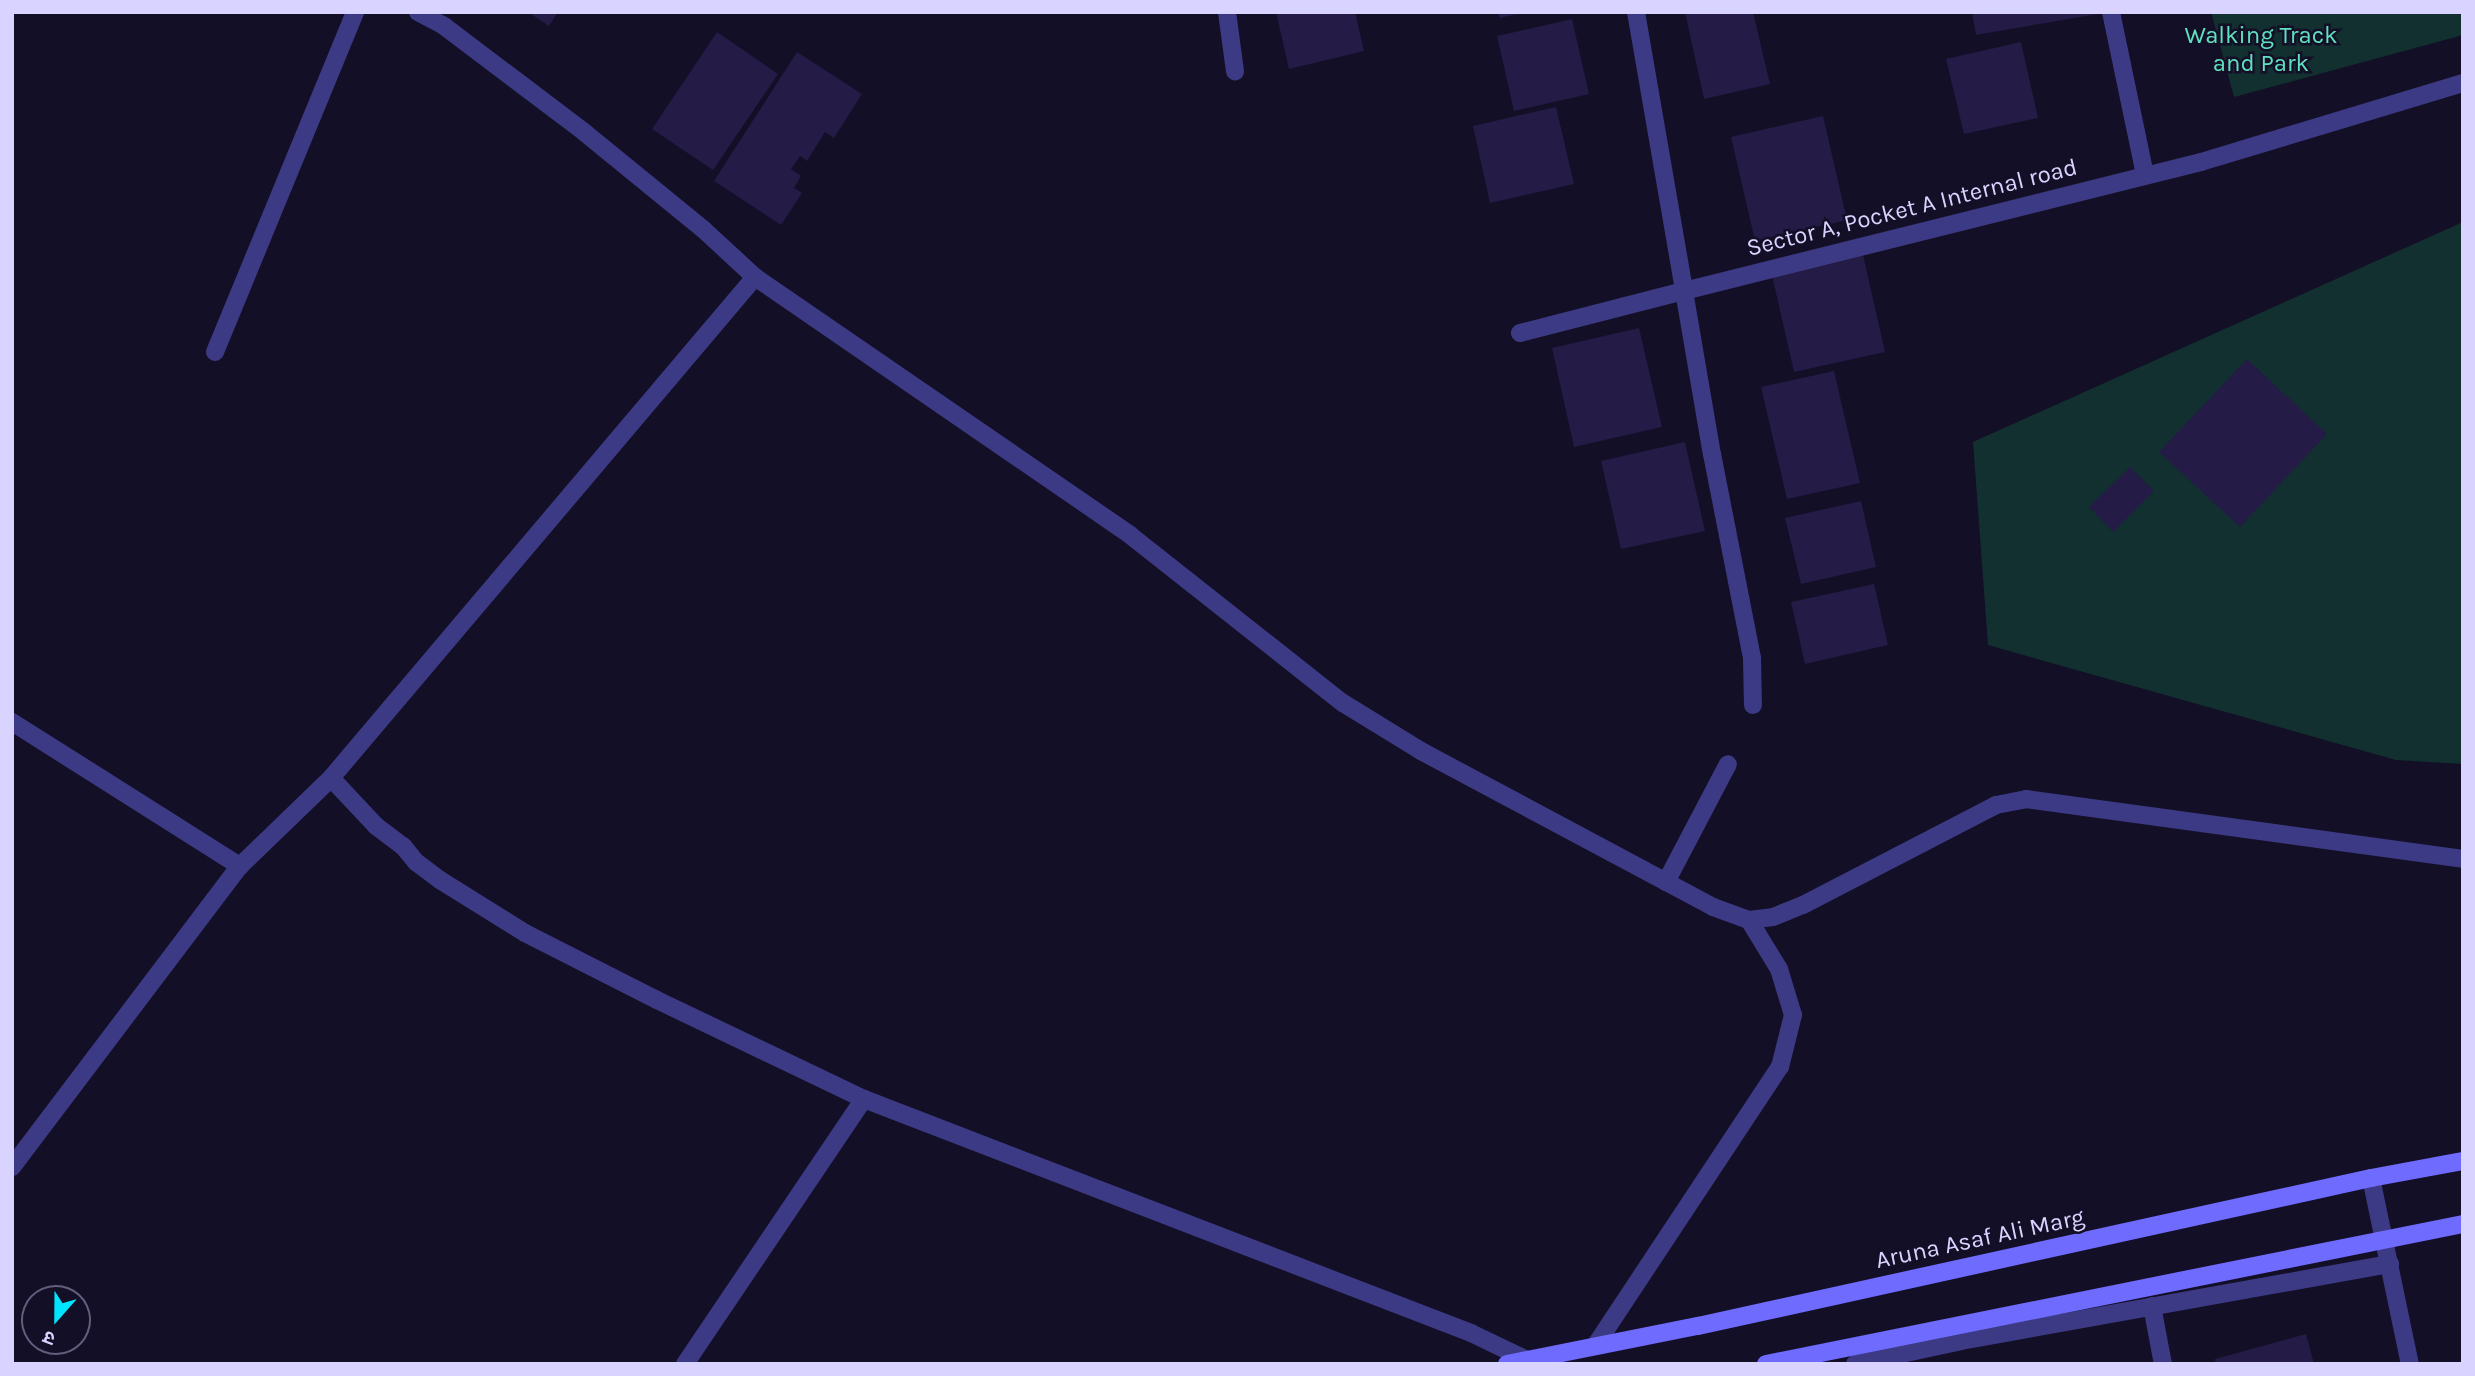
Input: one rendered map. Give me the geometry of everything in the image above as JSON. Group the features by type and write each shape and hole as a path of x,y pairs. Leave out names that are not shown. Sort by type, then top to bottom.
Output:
{"main road":[{"name":"Aruna Asaf Ali Marg","path":"1507,1364 2371,1178 2463,1161"},
{"path":"1766,1364 2463,1224"}],"street":[{"path":"215,352 355,12"},
{"path":"418,12 444,26 530,90 704,230 755,277 1130,535 1363,716 1421,751 1713,907 1749,920 1773,917 1803,905 1996,805 2026,799 2463,859"},
{"path":"1636,12 1712,454 1752,658 1753,705"},
{"path":"2111,12 2145,175"},
{"path":"1228,18 1235,71"},
{"name":"Sector A, Pocket A Internal road","path":"1520,332 2201,162 2463,83"},
{"path":"12,1167 240,866 331,778 755,277"},
{"path":"12,722 240,866"},
{"path":"1665,882 1728,764"},
{"path":"331,778 376,826 403,846 416,862 525,933 864,1099 1471,1333 1527,1360"},
{"path":"1595,1346 1780,1067 1793,1015 1779,969 1749,920"},
{"path":"685,1364 864,1099"},
{"path":"2371,1178 2410,1364"},
{"path":"1855,1364 2152,1306 2390,1264"},
{"path":"2152,1306 2163,1364"}],"green space":[{"name":"Walking Track and Park","path":"2211,12 2463,12 2463,35 2234,97"},
{"path":"2463,222 2463,764 2396,760 1988,645 1973,442"}],"building":[{"path":"528,12 558,12 549,26"},
{"path":"1276,12 1355,12 1364,51 1289,69"},
{"path":"1498,12 1521,12 1521,13 1500,18"},
{"path":"1685,12 1753,12 1770,84 1704,99"},
{"path":"1972,12 2098,12 2098,14 1976,35"},
{"path":"1572,19 1589,94 1514,111 1497,36"},
{"path":"717,32 778,74 713,170 652,129"},
{"path":"2021,42 2038,118 1964,134 1946,59"},
{"path":"797,52 862,94 834,138 825,132 807,161 800,156 791,169 801,176 794,188 802,193 781,225 714,181"},
{"path":"1556,107 1574,184 1490,203 1473,126"},
{"path":"1823,116 1847,220 1755,241 1731,137"},
{"path":"1863,255 1885,352 1794,372 1772,275"},
{"path":"1639,328 1662,427 1574,447 1552,348"},
{"path":"2247,359 2327,434 2240,527 2159,452"},
{"path":"1834,371 1860,483 1787,499 1761,387"},
{"path":"1685,442 1705,531 1621,549 1601,461"},
{"path":"2130,467 2154,491 2113,532 2089,507"},
{"path":"1861,501 1876,567 1801,584 1785,518"},
{"path":"1874,584 1888,645 1805,664 1791,602"},
{"path":"2306,1334 2314,1364 2216,1364 2215,1359"}]}
